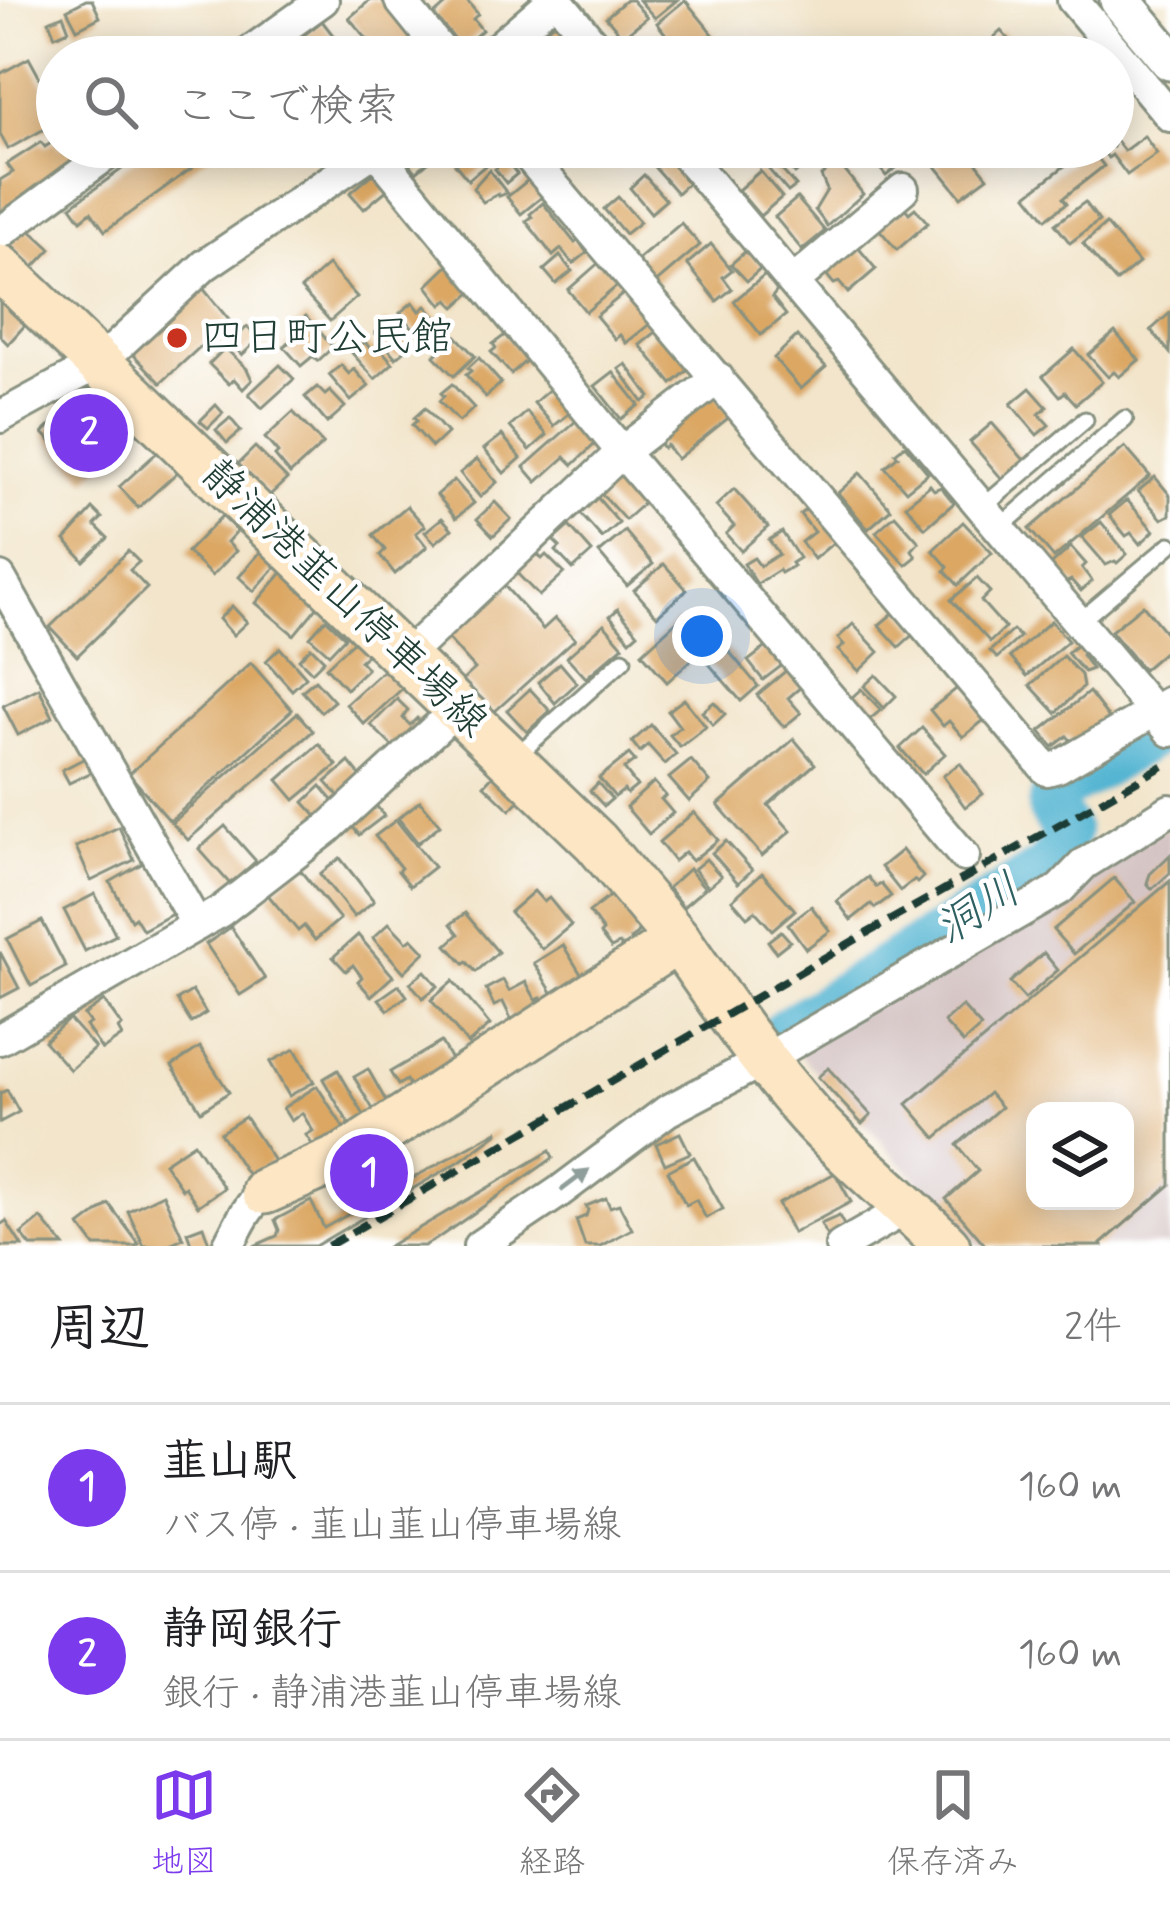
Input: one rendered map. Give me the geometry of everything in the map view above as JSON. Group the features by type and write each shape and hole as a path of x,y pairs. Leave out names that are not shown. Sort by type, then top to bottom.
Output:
{"main road":[{"name":"静浦港韮山停車場線","path":"0,268 596,842 678,940 764,1060 817,1123 947,1246"},
{"path":"265,1191 345,1156 678,940"}],"street":[{"path":"272,36 322,0"},
{"path":"400,0 429,36"},
{"path":"513,36 555,0 586,36"},
{"path":"1073,0 1103,36"},
{"path":"1120,0 1161,50"},
{"path":"1134,73 1170,116"},
{"path":"0,233 88,168"},
{"path":"0,416 99,363 205,265 348,168"},
{"path":"393,168 622,452 964,856"},
{"path":"539,168 1047,770 1163,715 1078,623 698,168"},
{"path":"793,282 902,189"},
{"path":"405,656 622,452 718,378"},
{"path":"0,578 197,925"},
{"path":"0,1039 221,911 327,829 458,709"},
{"path":"478,1246 668,1111 1060,890 1084,864 1170,810"},
{"path":"229,1246 242,1218 265,1191"},
{"path":"841,1246 909,1208"}],"lane":[{"path":"990,518 1125,419"},
{"path":"990,518 1084,420"},
{"path":"1078,623 1170,545"},
{"path":"512,760 623,660"}],"shaded area":[{"path":"1170,826 1170,1246 979,1246 798,1053"}],"building":[{"path":"92,0 100,17 77,29 67,10"},
{"path":"370,0 381,0 412,36 364,36 349,18"},
{"path":"451,0 466,0 478,14 473,19 482,30 475,36 452,36 434,15"},
{"path":"632,0 647,17 622,36 606,17"},
{"path":"639,0 677,0 655,18"},
{"path":"685,0 715,36 667,36 657,23"},
{"path":"63,15 69,30 55,36 49,21"},
{"path":"558,19 572,36 542,36"},
{"path":"322,21 334,36 305,36"},
{"path":"29,58 36,71 36,134 8,149 0,134 0,74"},
{"path":"1144,136 1157,154 1127,175 1122,168 1134,168 1134,144"},
{"path":"36,145 36,168 66,168 0,212 0,180 13,172 7,164"},
{"path":"123,168 192,168 105,231 91,212 81,220 71,206"},
{"path":"458,168 482,168 468,180"},
{"path":"512,168 517,174 506,183 495,169"},
{"path":"655,168 681,168 691,180 677,193"},
{"path":"767,168 780,168 796,186 788,192"},
{"path":"831,168 843,168 863,194 827,226 815,210 827,190 821,176"},
{"path":"937,168 981,168 988,177 961,197"},
{"path":"1062,168 1101,168 1063,198 1067,203 1046,219 1027,195"},
{"path":"489,170 507,193 483,202 473,188"},
{"path":"760,171 782,197 760,216 738,190"},
{"path":"374,173 388,189 364,209 350,193"},
{"path":"644,175 666,200 651,213 630,188"},
{"path":"528,180 542,197 521,214 507,197"},
{"path":"618,197 640,222 625,234 604,209"},
{"path":"797,198 825,231 802,250 775,217"},
{"path":"1085,202 1099,221 1070,243 1055,224"},
{"path":"543,203 587,253 573,264 561,249 553,256 526,221"},
{"path":"904,207 909,213 915,208 928,223 897,250 878,228"},
{"path":"681,223 700,245 652,286 633,264"},
{"path":"1106,224 1139,263 1116,282 1083,244"},
{"path":"27,227 51,249 34,267 10,244"},
{"path":"711,244 732,270 723,277 732,289 717,301 687,264"},
{"path":"856,245 876,269 848,293 824,272"},
{"path":"747,250 763,267 747,281 731,264"},
{"path":"560,256 572,271 556,284 544,270"},
{"path":"602,260 622,282 586,312 568,290"},
{"path":"451,263 473,291 455,307 448,300 442,305 427,286"},
{"path":"328,265 357,297 330,321 301,289"},
{"path":"765,275 777,291 772,297 786,315 761,335 734,301"},
{"name":"四日町公民館","path":"202,287 229,320 161,383 130,351"},
{"path":"629,289 655,320 626,343 620,335 615,339 596,316"},
{"path":"0,297 27,323 8,344 0,336"},
{"path":"413,302 420,311 426,306 441,323 422,338 400,313"},
{"path":"1170,313 1170,353 1151,330"},
{"path":"306,316 333,347 318,361 313,356 301,366 284,347 296,335 291,330"},
{"path":"387,322 395,331 400,326 415,342 396,358 375,333"},
{"path":"247,327 259,339 242,355 230,343"},
{"path":"662,327 694,365 672,384 640,345"},
{"path":"1115,332 1139,360 1119,377 1114,372 1108,377 1088,355"},
{"path":"455,335 475,356 454,376 434,356"},
{"path":"505,335 527,360 511,374 491,352"},
{"path":"797,336 826,367 801,389 774,358"},
{"path":"365,342 372,351 378,346 393,363 375,379 352,353"},
{"path":"225,348 252,380 243,389 234,379 229,384 209,364"},
{"path":"1074,349 1102,382 1076,404 1065,392 1060,396 1043,376"},
{"path":"479,358 501,383 486,397 466,375"},
{"path":"626,364 650,397 643,402 619,369"},
{"path":"280,365 294,379 262,408 249,394"},
{"path":"341,365 349,374 354,369 369,386 351,401 329,375"},
{"path":"613,372 639,405 621,419 595,386"},
{"path":"452,384 474,408 459,422 439,401"},
{"path":"90,387 135,433 87,479 43,433"},
{"path":"317,387 325,395 330,391 345,407 327,423 305,397"},
{"path":"551,388 571,412 554,426 534,403"},
{"path":"1030,388 1047,407 1039,414 1049,425 1037,435 1011,404"},
{"path":"714,392 732,415 677,459 656,439"},
{"path":"216,405 223,413 208,428 200,421"},
{"path":"425,408 447,433 432,447 412,425"},
{"path":"293,412 323,444 290,474 265,438"},
{"path":"527,412 547,435 530,450 510,427"},
{"path":"230,418 241,431 227,443 216,430"},
{"path":"577,420 597,442 573,465 565,457 537,482 524,467"},
{"path":"992,423 1024,460 1002,479 970,442"},
{"path":"502,435 521,458 504,473 484,449"},
{"path":"905,445 928,473 906,491 885,467"},
{"path":"255,447 287,479 270,495 238,464"},
{"path":"1125,447 1150,476 1054,558 1029,529"},
{"path":"162,448 181,469 138,508 119,487"},
{"path":"477,459 497,482 480,497 460,473"},
{"path":"619,473 645,502 625,520 599,491"},
{"path":"860,473 891,509 868,529 838,493"},
{"path":"1155,477 1170,495 1170,515 1162,519 1138,491"},
{"path":"454,480 474,503 456,518 437,495"},
{"path":"930,485 934,490 941,487 954,503 925,528 906,505"},
{"path":"734,489 768,527 741,551 726,534 734,526 716,506"},
{"path":"596,496 619,523 602,538 578,511"},
{"path":"1127,500 1154,531 1140,544 1131,533 1126,536 1109,515"},
{"path":"495,502 511,519 493,536 477,519"},
{"path":"812,505 839,538 814,559 801,542 814,532 800,514"},
{"path":"407,506 425,526 416,533 427,547 395,574 380,555 385,550 373,535"},
{"path":"93,509 102,518 95,525 108,538 84,561 65,540"},
{"path":"895,515 919,542 912,550 916,557 906,565 876,532"},
{"path":"222,516 237,531 227,542 236,551 212,576 187,552"},
{"path":"442,518 452,529 435,543 425,532"},
{"path":"963,522 992,553 958,585 933,550"},
{"path":"1101,522 1127,554 1117,563 1106,565 1082,537"},
{"path":"569,526 592,552 573,569 556,551 560,547 553,540"},
{"path":"625,531 653,564 627,586 599,553"},
{"path":"782,532 799,558 793,566 757,584 744,564 754,558 760,566 779,554 769,540"},
{"path":"1071,547 1086,564 1082,568 1092,581 1081,591 1071,580 1065,583 1051,565"},
{"path":"531,548 564,573 539,596 511,567"},
{"path":"263,549 279,563 254,591 239,577"},
{"path":"128,551 139,562 130,570 147,588 77,656 50,627"},
{"path":"664,564 687,590 657,616 634,590"},
{"path":"286,568 302,582 297,588 318,606 294,635 256,603"},
{"path":"977,578 990,592 981,601 1005,628 990,642 951,600"},
{"path":"500,581 543,629 555,618 575,639 493,713 463,680 475,669 443,633"},
{"path":"1143,605 1170,638 1170,647 1143,670 1111,631"},
{"path":"232,606 247,622 233,635 219,619"},
{"path":"899,608 918,630 899,647 879,625"},
{"path":"618,609 638,633 630,640 610,616"},
{"path":"326,619 345,637 329,654 310,637"},
{"path":"677,621 698,654 667,682 642,653"},
{"path":"1051,621 1068,641 1027,676 1010,657"},
{"path":"604,624 623,646 586,678 567,657"},
{"path":"853,624 879,652 859,671 838,650 844,645 838,638"},
{"path":"1013,630 1020,637 997,658 990,651"},
{"path":"357,638 370,652 360,661 367,669 346,689 326,667"},
{"path":"769,645 784,664 763,680 748,661"},
{"path":"1077,645 1092,669 1084,672 1067,653"},
{"path":"311,647 324,660 312,672 299,659"},
{"path":"280,648 306,677 292,690 266,661"},
{"path":"727,649 758,686 741,701 709,664"},
{"path":"1063,656 1081,675 1083,687 1056,713 1030,685"},
{"path":"251,663 292,710 170,821 129,774"},
{"path":"560,663 577,683 555,703 538,682"},
{"path":"387,667 405,686 364,724 346,704"},
{"path":"788,669 802,686 788,698 801,713 784,727 757,695"},
{"path":"876,675 896,696 884,708 864,686"},
{"path":"315,680 334,701 321,712 302,691"},
{"path":"961,685 988,717 963,737 949,721 943,726 930,710"},
{"path":"39,688 53,717 18,735 3,706"},
{"path":"530,689 550,711 527,732 507,710"},
{"path":"861,689 881,710 868,721 849,700"},
{"path":"1089,692 1109,718 1075,745 1067,736 1053,747 1040,731"},
{"path":"397,699 408,710 403,718 410,725 417,718 425,726 398,752 371,725"},
{"path":"684,699 706,727 680,747 670,735 680,727 668,711"},
{"path":"714,702 725,714 713,725 702,712"},
{"path":"297,713 313,731 188,840 172,823"},
{"path":"651,725 676,754 665,764 648,745 640,752 632,742"},
{"path":"922,728 945,754 923,774 900,748"},
{"path":"794,739 815,764 768,805 791,831 762,856 718,805"},
{"path":"319,744 337,765 295,800 278,780"},
{"path":"629,754 635,761 624,769 637,786 615,797 599,778"},
{"path":"85,758 92,772 69,783 62,770"},
{"path":"691,760 710,782 689,801 669,778"},
{"path":"349,762 362,778 344,802 326,782"},
{"path":"960,763 983,794 965,807 943,776"},
{"path":"498,770 525,795 510,810 484,785"},
{"path":"654,782 673,813 649,834 626,807"},
{"path":"598,783 612,799 604,806 590,791"},
{"path":"321,786 338,806 321,821 304,802"},
{"path":"420,801 440,825 418,843 398,818"},
{"path":"375,804 384,816 359,835 350,823"},
{"path":"694,812 718,840 692,861 685,852 674,861 659,842"},
{"path":"396,820 434,867 410,886 375,836"},
{"path":"225,826 256,861 230,884 199,849"},
{"path":"119,827 134,860 91,881 76,847"},
{"path":"726,841 752,870 738,883 712,853"},
{"path":"902,850 923,877 900,891 881,867"},
{"path":"1170,855 1170,873 1152,889 1147,883 1150,874"},
{"path":"340,858 374,901 354,917 320,874"},
{"path":"706,859 721,876 708,887 694,869"},
{"path":"145,862 174,913 143,930 135,917 131,920 110,882"},
{"path":"299,869 340,919 315,940 304,926 298,931 268,895"},
{"path":"689,869 705,888 683,907 668,888"},
{"path":"762,873 795,910 772,930 755,911 747,917 732,900"},
{"path":"868,877 891,896 851,920 837,901"},
{"path":"1114,878 1135,902 1074,954 1053,930"},
{"path":"1170,881 1170,1185 1102,1246 986,1246 946,1199 978,1171 957,1145 1001,1107 989,1093 936,1138 907,1104"},
{"path":"534,891 544,902 549,898 571,925 542,949 510,912"},
{"path":"614,893 639,927 630,939 632,944 623,948 619,944 611,948 589,912"},
{"path":"95,894 116,935 85,951 64,910"},
{"path":"811,906 830,931 806,949 788,924"},
{"path":"465,913 498,952 476,972 447,945 459,934 451,924"},
{"path":"42,921 66,967 31,986 7,939"},
{"path":"389,923 425,952 404,972 373,938"},
{"path":"231,927 265,979 240,995 206,944"},
{"path":"781,931 790,941 776,952 768,941"},
{"path":"358,935 393,976 371,996 358,981 362,977 353,965 346,971 333,957"},
{"path":"563,945 587,984 558,1002 534,963"},
{"path":"0,952 19,988 0,998"},
{"path":"1044,953 1058,970 1025,999 1010,982"},
{"path":"425,971 438,986 423,998 410,983"},
{"path":"503,980 509,991 526,982 547,1010 515,1027 503,1002 494,1006 486,989"},
{"path":"453,981 490,1025 468,1044 431,1000"},
{"path":"399,985 407,996 388,1010 379,999"},
{"path":"192,991 206,1013 191,1023 177,1000"},
{"path":"104,1001 122,1026 118,1029 122,1036 102,1050 84,1015"},
{"path":"962,1006 981,1027 963,1043 944,1022"},
{"path":"69,1019 95,1048 70,1070 44,1041"},
{"path":"441,1042 454,1065 412,1090 406,1080 398,1085 390,1072"},
{"path":"200,1047 229,1092 201,1111 172,1066"},
{"path":"295,1049 314,1082 289,1096 270,1062"},
{"path":"828,1068 871,1115 862,1124 818,1077"},
{"path":"368,1069 387,1103 374,1111 354,1077"},
{"path":"338,1070 368,1122 353,1131 323,1079"},
{"path":"317,1086 347,1133 317,1152 306,1135 313,1131 302,1113 291,1121 283,1108"},
{"path":"7,1090 19,1112 0,1122 0,1093"},
{"path":"245,1117 274,1161 249,1177 220,1133"},
{"path":"497,1131 460,1161 315,1246 254,1246 277,1236 275,1220 311,1201 324,1228"},
{"path":"680,1133 690,1153 665,1164 656,1144"},
{"path":"194,1143 224,1188 198,1206 164,1163"},
{"path":"550,1151 553,1158 438,1238 424,1246 389,1246"},
{"path":"694,1157 723,1209 706,1218 696,1200 686,1205 668,1171"},
{"path":"835,1173 851,1202 793,1233 778,1204"},
{"path":"163,1194 183,1238 165,1246 144,1246 128,1211"},
{"path":"606,1198 610,1207 619,1204 632,1229 600,1246 585,1246 576,1220 586,1216 586,1206"},
{"path":"109,1204 139,1244 95,1246 80,1226"},
{"path":"839,1216 845,1227 827,1236 821,1224"},
{"path":"41,1218 64,1246 31,1246 21,1234"},
{"path":"6,1221 22,1246 0,1246 0,1225"},
{"path":"203,1226 210,1246 192,1246 187,1232"}],"waterway":[{"name":"洞川","path":"786,1031 1046,869 1066,832 1051,807 1056,791 1170,724"}],"railway":[{"path":"328,1246 1170,762"}],"place":[{"name":"四日町公民館","path":"177,338"},
{"name":"静岡銀行","path":"89,433"},
{"name":"韮山駅","path":"369,1173"}]}
